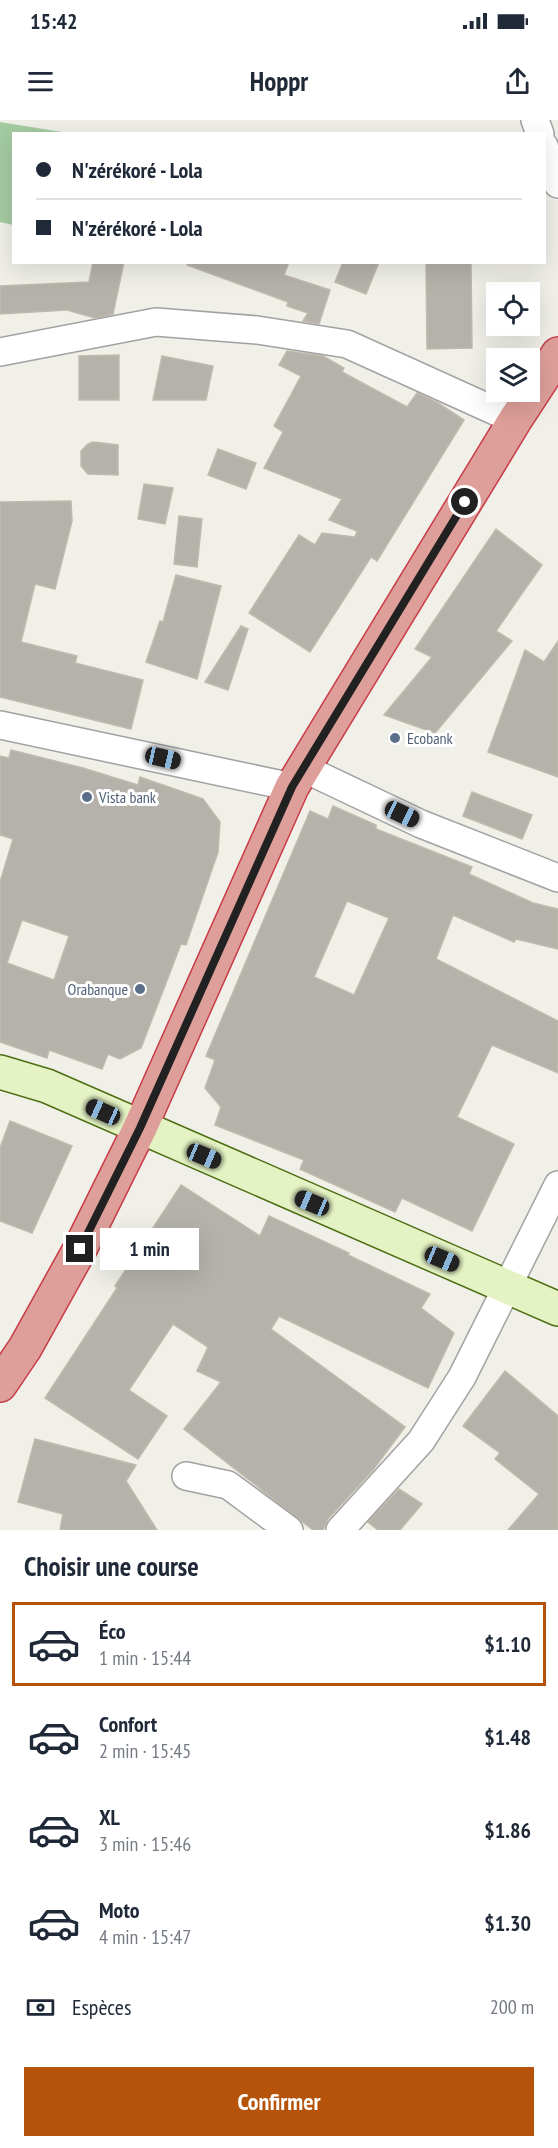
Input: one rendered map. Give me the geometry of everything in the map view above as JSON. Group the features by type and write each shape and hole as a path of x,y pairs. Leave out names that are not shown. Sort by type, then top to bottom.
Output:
{"highway":[{"path":"0,1385 25,1348 80,1249 140,1128 298,778 515,420 555,367"}],"street":[{"path":"546,151 558,184"},
{"path":"0,352 156,322 257,330 347,344 515,420"},
{"path":"0,724 298,778 558,878"},
{"path":"0,1072 47,1086 558,1309"},
{"path":"340,1530 421,1441 462,1377 558,1185"},
{"path":"186,1476 228,1485 289,1530"}],"green space":[{"path":"0,122 62,132 12,132 12,225 0,222"}],"building":[{"path":"93,264 124,264 113,314 95,318 67,310 0,314 0,286 89,282"},
{"path":"288,264 284,275 330,290 319,324 303,321 308,313 287,306 288,302 187,265"},
{"path":"342,264 378,264 366,294 335,282"},
{"path":"426,264 471,264 472,348 427,349"},
{"path":"287,351 323,356 344,368 342,372 407,407 417,393 464,420 377,561 371,557 310,652 249,613 299,535 315,545 322,533 355,537 357,531 329,520 342,499 264,468 283,432 274,426 301,376 279,365"},
{"path":"119,355 119,400 79,400 79,356"},
{"path":"162,356 213,366 206,400 153,400"},
{"path":"93,442 118,445 118,475 88,474 81,466 81,451"},
{"path":"218,449 256,463 246,489 208,475"},
{"path":"144,484 173,488 165,524 138,519"},
{"path":"71,501 72,521 55,589 35,584 21,642 77,656 75,663 143,680 131,729 0,697 0,502"},
{"path":"179,516 202,519 197,567 174,564"},
{"path":"496,529 542,565 496,631 512,641 435,733 384,715 432,657 415,649"},
{"path":"176,575 221,586 197,679 146,662 160,621 163,622"},
{"path":"241,626 248,629 228,690 205,682"},
{"path":"558,641 558,777 488,752 525,650 544,662"},
{"path":"11,750 138,785 140,777 203,799 220,822 218,852 186,945 181,944 141,1048 120,1059 108,1054 102,1069 49,1050 47,1058 0,1042 0,882 13,839 0,835 0,756 9,758","holes":["22,920 69,936 54,980 7,963"]},
{"path":"472,792 532,815 522,839 463,816"},
{"path":"333,806 376,825 376,829 472,867 469,874 533,903 558,909 558,949 516,939 514,942 453,915 436,959 558,1021 558,1073 492,1045 457,1117 514,1144 472,1231 402,1198 395,1212 300,1169 304,1160 215,1125 221,1107 205,1088 215,1060 206,1056 310,811 328,819","holes":["347,901 389,918 354,995 314,977"]},
{"path":"10,1121 72,1146 32,1233 0,1221 0,1148"},
{"path":"181,1185 260,1236 269,1216 430,1294 421,1308 454,1333 428,1388 279,1316 271,1329 405,1427 373,1470 328,1519 323,1530 313,1530 184,1429 221,1382 197,1371 208,1347 173,1324 129,1390 167,1416 138,1459 45,1398"},
{"path":"505,1371 558,1416 558,1530 508,1530 539,1494 495,1459 500,1453 463,1426"},
{"path":"35,1439 136,1465 126,1481 157,1530 60,1530 63,1514 18,1502"},
{"path":"399,1489 422,1504 400,1530 378,1530 368,1522"}],"place":[{"name":"Ecobank","path":"395,738"},
{"name":"Vista bank","path":"87,797"},
{"name":"Orabanque","path":"140,989"}],"route":[{"path":"80,1249 140,1128 292,787 465,502"}]}
